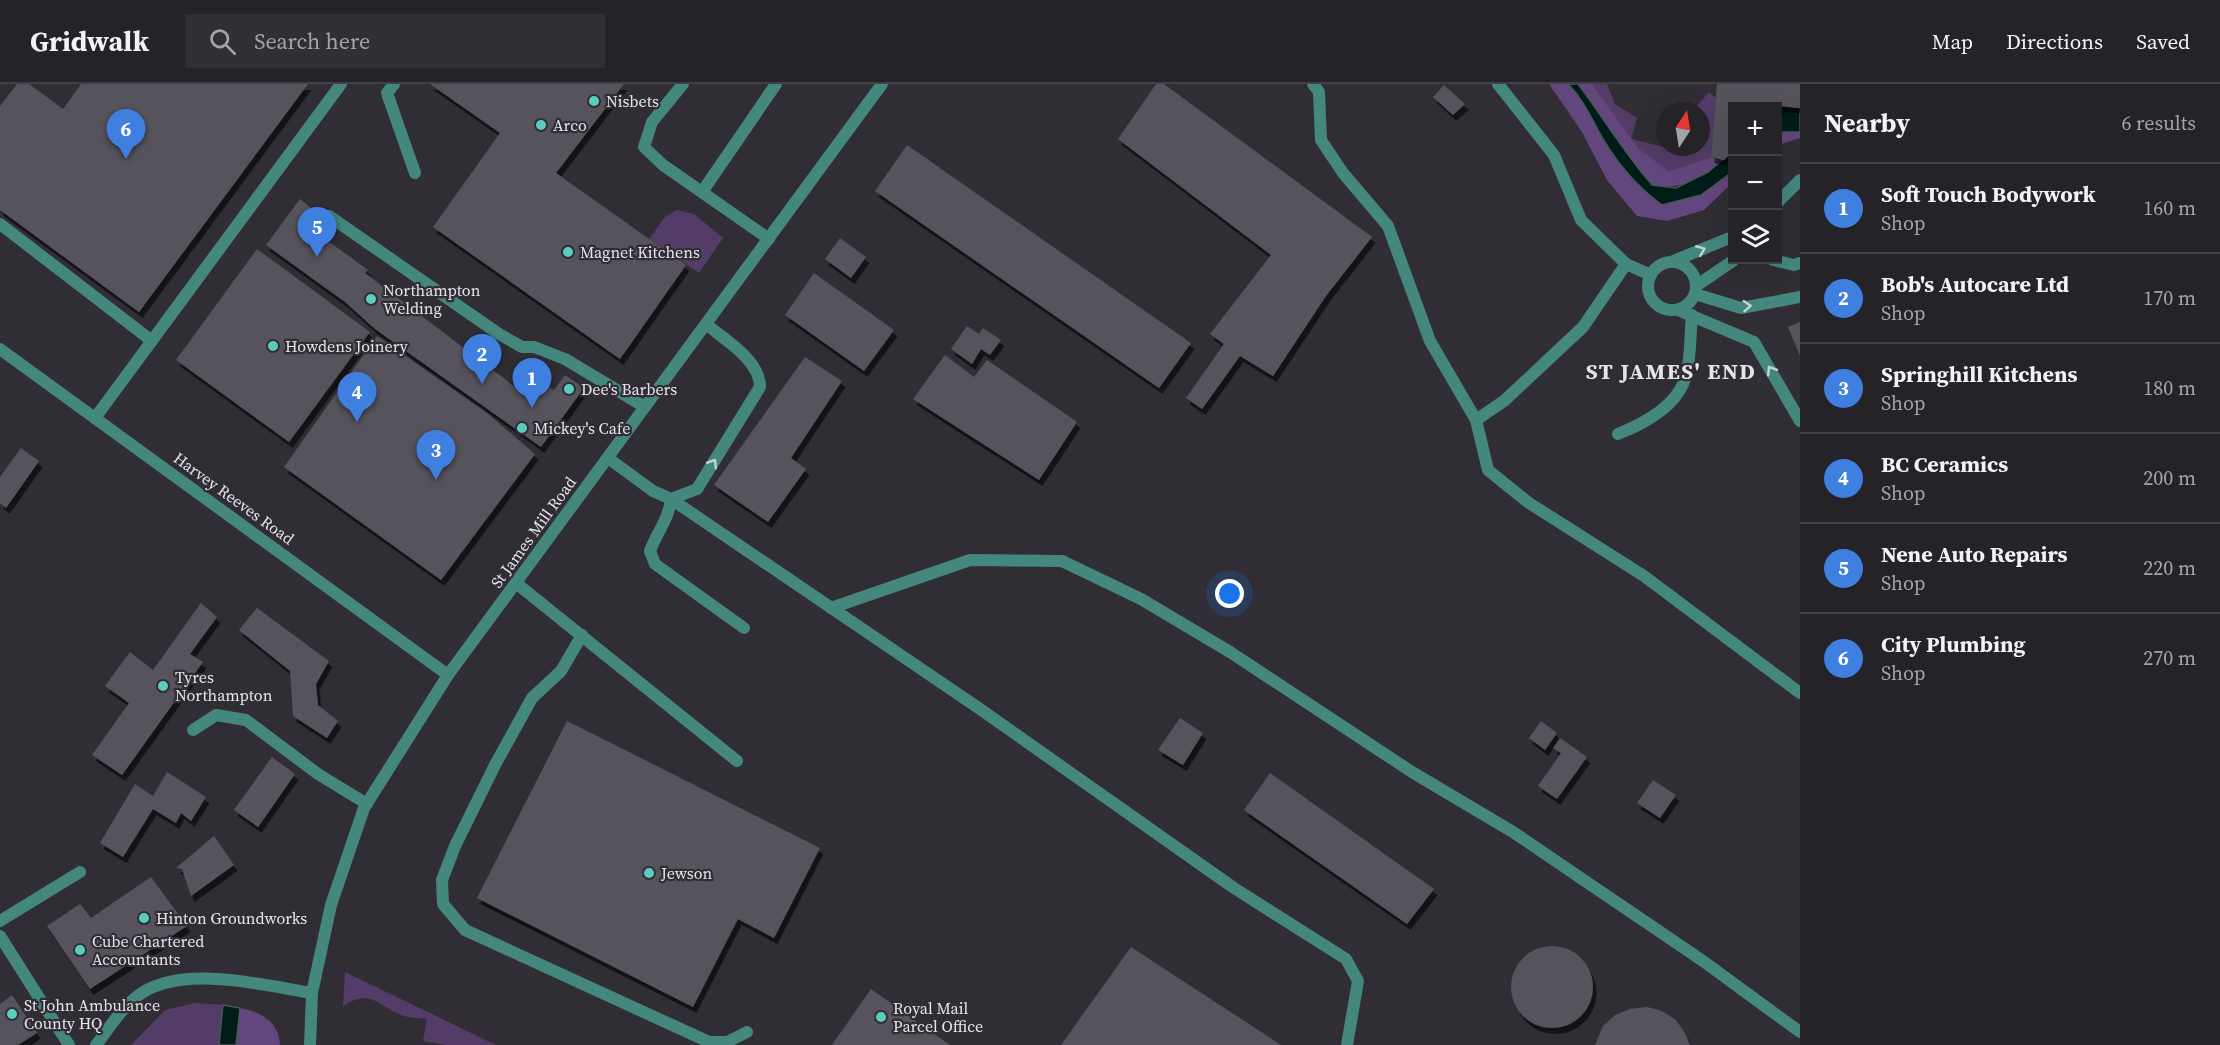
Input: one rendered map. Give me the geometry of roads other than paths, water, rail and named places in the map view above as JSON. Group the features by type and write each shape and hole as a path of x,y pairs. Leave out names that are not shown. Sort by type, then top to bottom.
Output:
{"street":[{"path":"95,418 341,84"},
{"path":"394,84 387,93 415,173"},
{"path":"683,84 652,122 644,147 663,165 769,239"},
{"path":"702,192 776,84"},
{"name":"St James Mill Road","path":"310,1045 312,993 332,905 366,804 448,675 882,84"},
{"path":"1313,84 1320,92 1321,140 1343,173 1388,226 1430,341 1476,420 1488,470 1529,503 1644,576 1800,693"},
{"path":"1498,84 1554,156 1581,220 1626,264 1651,275"},
{"path":"1782,198 1800,180"},
{"path":"329,216 499,334 522,347 534,347 565,359 645,407"},
{"path":"0,224 152,340"},
{"path":"1728,239 1656,269 1651,275 1648,290 1656,304 1662,309 1678,310 1692,315 1754,342 1800,421"},
{"path":"1782,262 1794,265 1800,263"},
{"path":"1670,263 1685,266 1695,279 1695,290 1691,301 1678,310"},
{"path":"1476,420 1504,401 1583,327 1626,264"},
{"path":"1695,290 1729,264"},
{"path":"1695,290 1741,308 1800,297"},
{"path":"1618,434 1639,426 1668,405 1683,383 1692,315"},
{"path":"671,499 697,489 760,387 760,376 752,364 706,324"},
{"name":"Harvey Reeves Road","path":"0,349 448,675"},
{"path":"608,458 653,491 671,499 831,608 1234,888 1346,959 1358,981 1347,1045"},
{"path":"671,499 669,514 656,535 650,551 655,564 744,628"},
{"path":"831,608 970,560 1062,561 1141,599 1230,652 1412,772 1513,832 1703,961 1800,1032"},
{"path":"516,583 737,761"},
{"path":"582,635 561,671 532,699 495,765 455,846 442,880 442,904 465,930 708,1042 727,1042 747,1032"},
{"path":"193,730 216,715 246,720 318,774 366,804"},
{"path":"0,921 80,872"},
{"path":"0,936 69,1045"},
{"path":"96,1045 134,998 172,979 223,980 312,993"}],"place":[{"name":"Nisbets","path":"594,101"},
{"name":"Arco","path":"541,125"},
{"name":"City Plumbing","path":"126,159"},
{"name":"Magnet Kitchens","path":"568,252"},
{"name":"Nene Auto Repairs","path":"317,257"},
{"name":"Northampton Welding","path":"371,299"},
{"name":"Howdens Joinery","path":"273,346"},
{"name":"Bob's Autocare Ltd","path":"482,384"},
{"name":"Dee's Barbers","path":"569,389"},
{"name":"Soft Touch Bodywork","path":"532,408"},
{"name":"BC Ceramics","path":"357,422"},
{"name":"Mickey's Cafe","path":"522,428"},
{"name":"Springhill Kitchens","path":"436,480"},
{"name":"Tyres Northampton","path":"163,686"},
{"name":"Jewson","path":"649,873"},
{"name":"Hinton Groundworks","path":"144,918"},
{"name":"Cube Chartered Accountants","path":"80,950"},
{"name":"St John Ambulance County HQ","path":"12,1014"},
{"name":"Royal Mail Parcel Office","path":"881,1017"}],"district":[{"name":"ST JAMES' END","path":"1671,371"}]}
